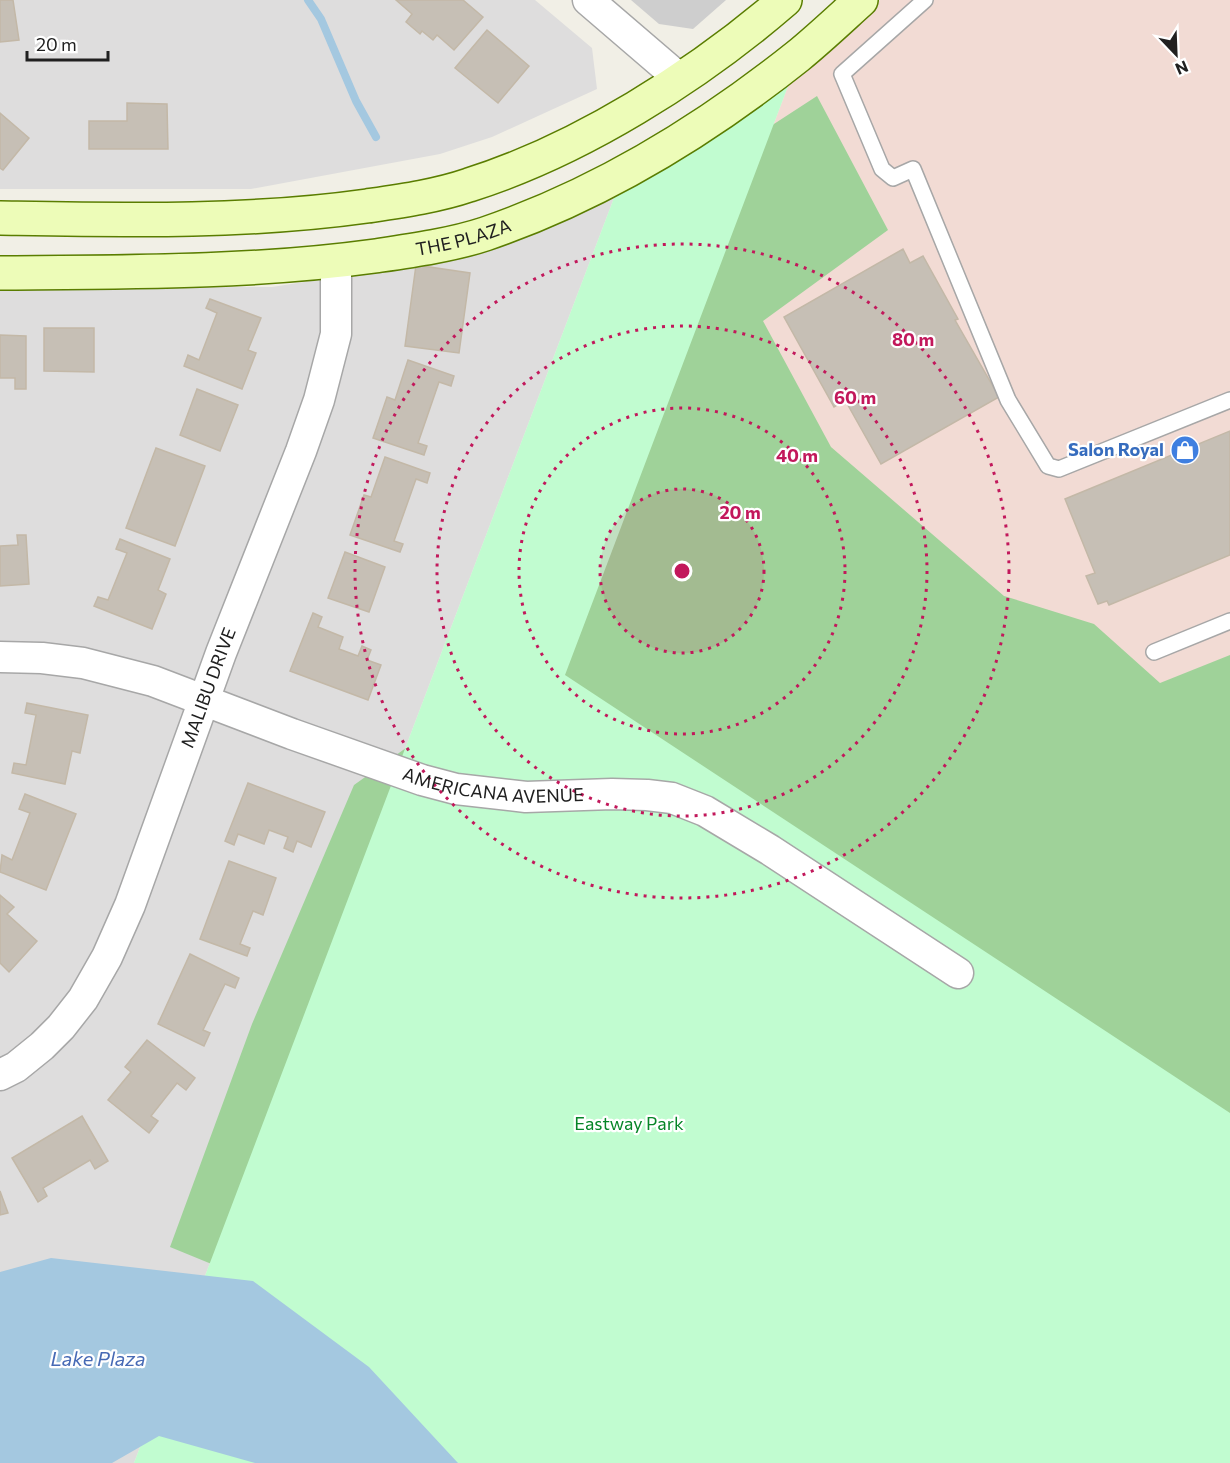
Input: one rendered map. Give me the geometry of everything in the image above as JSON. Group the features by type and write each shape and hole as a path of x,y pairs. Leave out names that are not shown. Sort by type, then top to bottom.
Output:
{"main road":[{"path":"0,218 171,220 324,212 398,201 469,186 538,159 604,126 680,79 757,23 784,0"},
{"name":"THE PLAZA","path":"0,273 172,271 336,261 407,251 483,235 558,205 629,171 697,129 798,56 861,0"}],"street":[{"path":"598,3 680,79"},
{"name":"MALIBU DRIVE","path":"0,1075 16,1067 61,1027 83,999 107,957 130,905 204,701 319,400 336,334 336,261"},
{"name":"AMERICANA AVENUE","path":"0,657 42,658 92,665 153,681 411,776 456,789 526,797 612,794 672,798 705,811 770,850 958,973"}],"lane":[{"path":"925,0 842,74 882,169 893,178 913,169 1008,400 1048,466 1059,470 1230,400"},
{"path":"1154,651 1230,621"}],"shaded area":[{"path":"0,0 535,0 592,48 597,89 492,137 440,154 251,189 0,189"},
{"path":"631,0 726,0 693,29 659,24"},
{"path":"880,0 1230,0 1230,1113 565,675 790,81"},
{"path":"617,190 134,1463 0,1463 0,288 272,287 394,268"}],"green space":[{"name":"Eastway Park","path":"790,81 565,675 1230,1113 1230,1463 134,1463 617,190"},
{"path":"817,96 888,230 763,321 831,447 1004,596 1094,624 1160,683 1230,655 1230,1182 253,1281 170,1247 252,1024 354,785 448,718 613,229"}],"water":[{"name":"Lake Plaza","path":"51,1258 253,1281 369,1367 458,1463 255,1463 159,1436 112,1463 0,1463 0,1272"}],"building":[{"path":"0,0 13,0 19,40 0,42"},
{"path":"396,0 463,0 483,17 454,50 437,35 433,40 422,31 420,34 406,22 412,14"},
{"path":"487,30 529,66 498,103 455,68"},
{"path":"127,103 167,104 168,149 89,149 89,121 127,121"},
{"path":"0,113 29,138 3,170 0,168"},
{"path":"903,249 910,263 923,256 958,319 955,320 999,397 881,464 845,400 834,407 784,317"},
{"path":"416,265 470,273 459,353 405,346"},
{"path":"210,299 261,318 248,350 256,353 242,389 184,366 188,355 199,360 217,313 206,308"},
{"path":"44,328 94,328 94,372 44,371"},
{"path":"0,335 26,336 26,389 15,389 15,378 0,378"},
{"path":"408,360 454,376 451,386 439,382 418,443 427,446 424,455 373,438 387,397 395,400"},
{"path":"197,389 238,405 220,451 180,435"},
{"path":"1230,431 1230,555 1109,605 1107,601 1098,604 1086,576 1095,573 1065,499"},
{"path":"156,448 205,466 175,546 126,528"},
{"path":"385,457 430,473 427,483 416,479 394,541 403,544 400,552 350,535 364,495 371,497"},
{"path":"17,535 26,535 29,584 0,586 0,546 18,545"},
{"path":"120,539 170,559 158,590 166,594 152,629 94,606 98,597 108,600 127,553 116,549"},
{"path":"345,552 385,567 369,612 328,598"},
{"path":"313,613 322,617 318,627 343,637 339,649 358,656 362,646 371,650 367,660 381,665 368,700 290,671"},
{"path":"27,703 88,715 80,753 72,751 65,784 12,773 14,763 26,765 36,715 25,713"},
{"path":"248,783 325,812 311,847 297,841 293,852 284,848 288,837 269,830 264,844 238,834 234,845 225,841"},
{"path":"25,794 76,814 46,890 0,872 2,855 12,860 30,813 19,809"},
{"path":"229,861 276,878 263,915 253,911 240,944 250,948 247,956 200,939"},
{"path":"0,895 14,907 7,914 37,941 9,972 0,963"},
{"path":"190,954 239,978 235,988 225,984 203,1030 210,1033 204,1046 158,1024"},
{"path":"147,1040 195,1078 186,1090 177,1083 151,1116 158,1121 149,1133 108,1100 131,1072 125,1067"},
{"path":"82,1116 108,1161 95,1169 90,1160 43,1188 47,1196 38,1202 12,1158"},
{"path":"0,1191 8,1213 0,1215"}],"waterway":[{"path":"308,0 321,19 356,101 376,137"}],"place":[{"name":"Salon Royal","path":"1185,450"}]}
